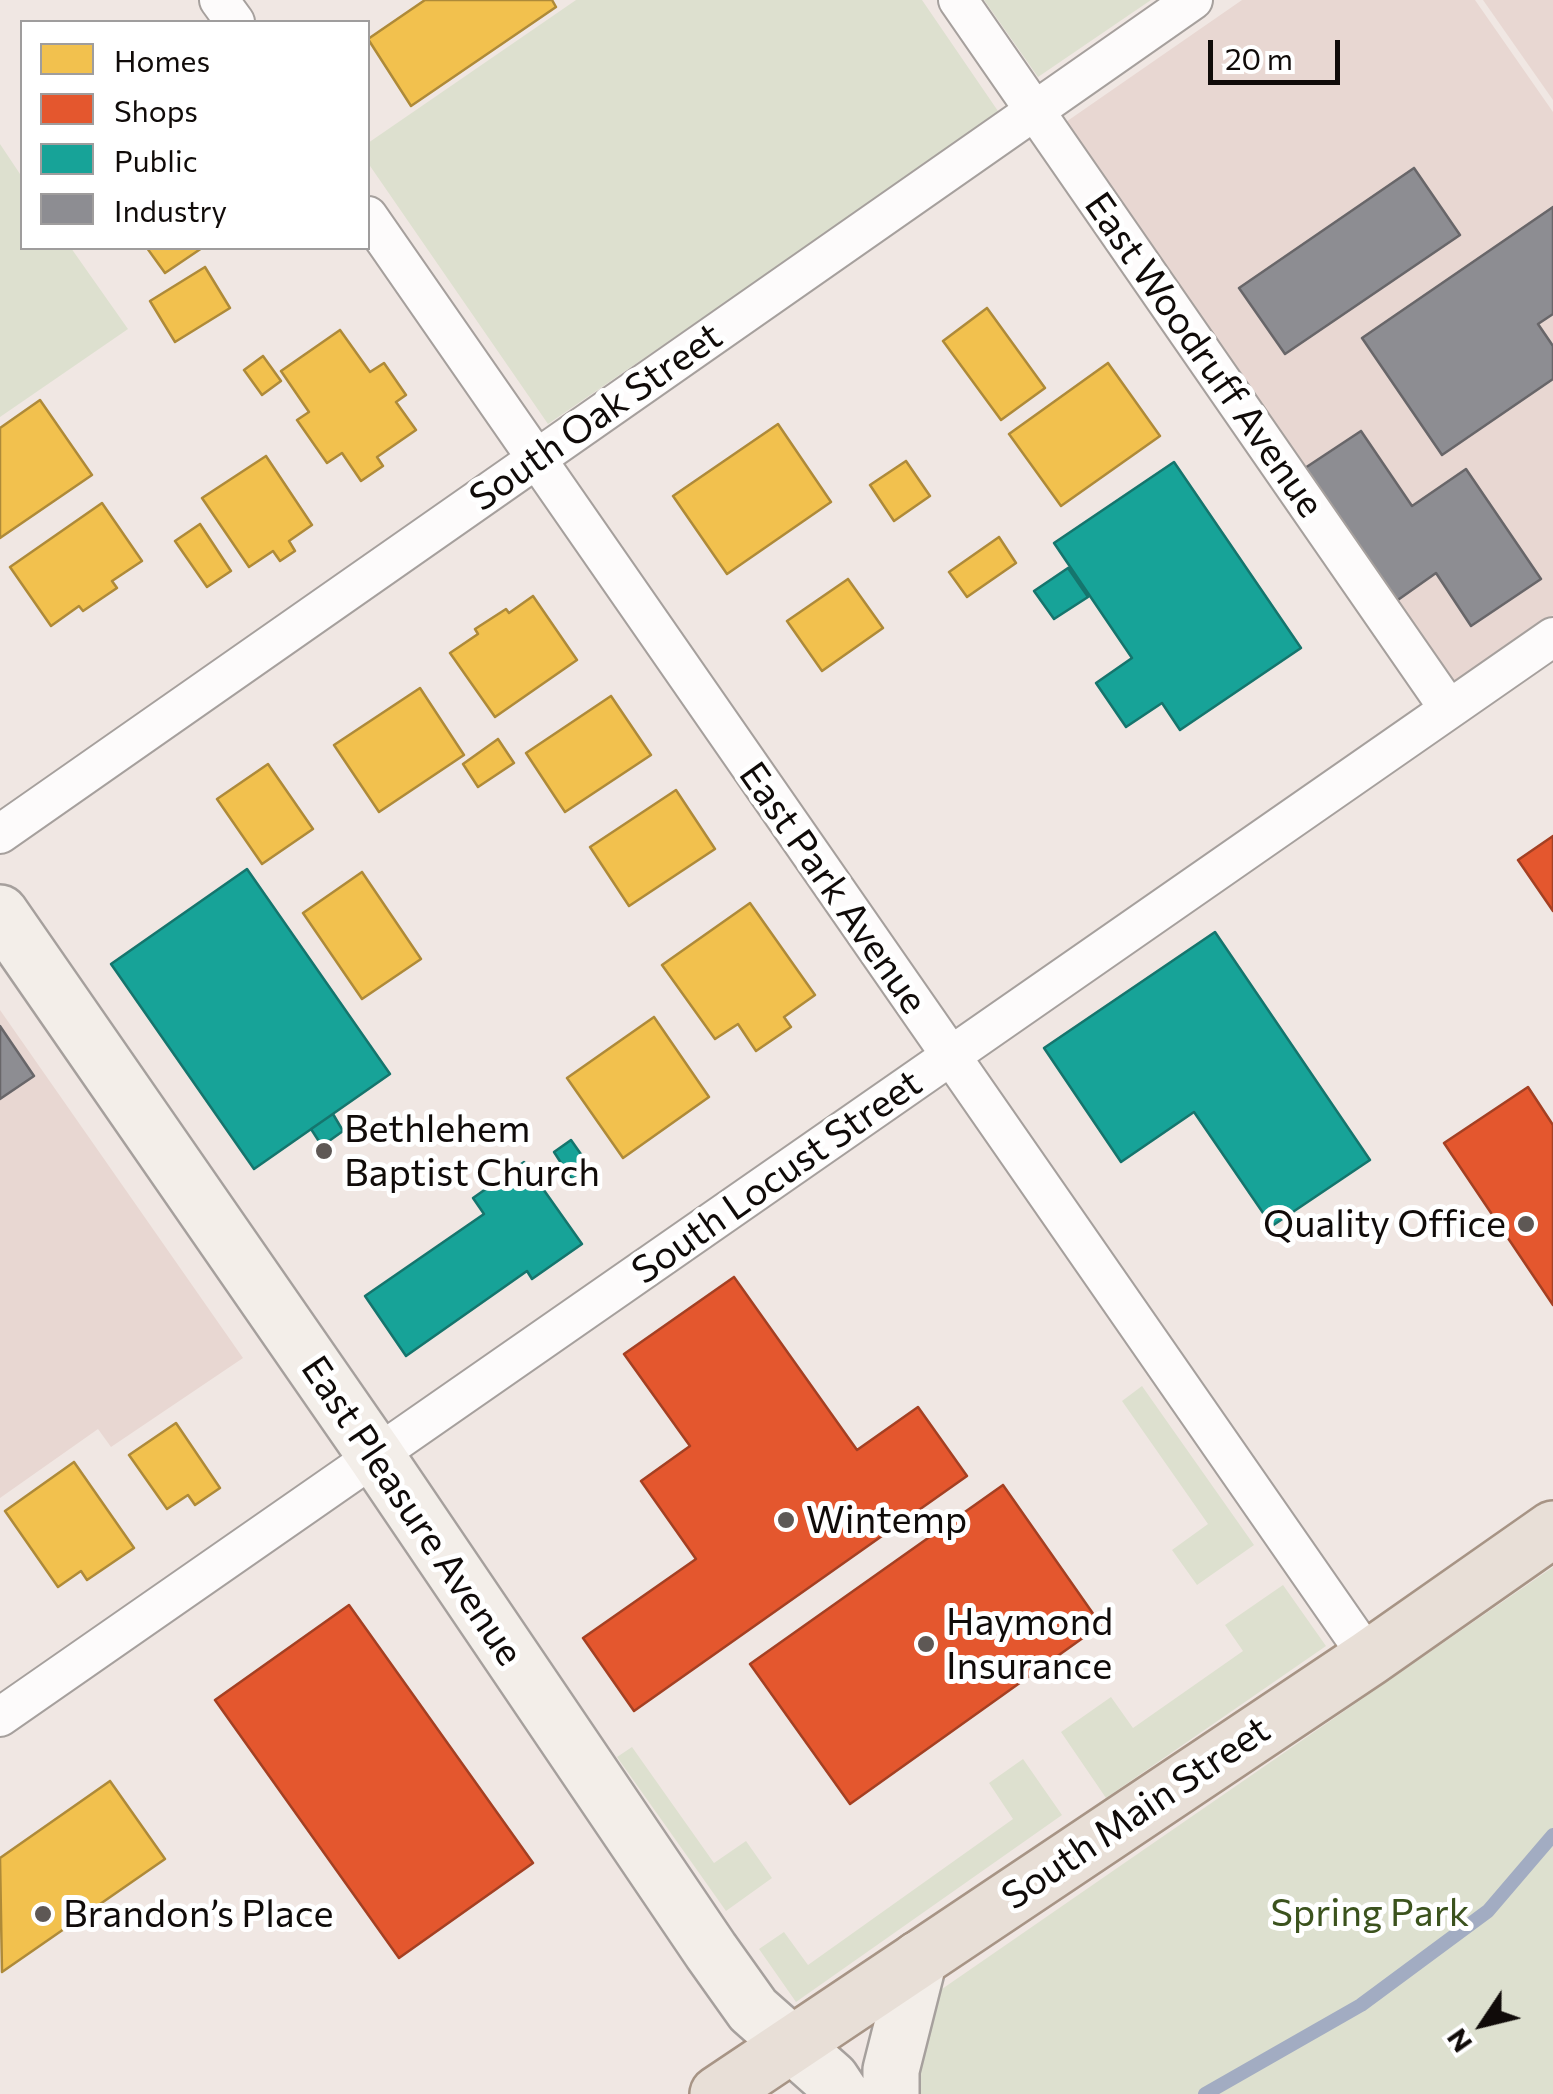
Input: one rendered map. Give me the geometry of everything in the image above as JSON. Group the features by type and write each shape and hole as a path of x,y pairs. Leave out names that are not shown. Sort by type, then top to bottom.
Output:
{"main road":[{"name":"South Main Street","path":"718,2094 1369,1658 1553,1529"}],"street":[{"name":"East Woodruff Avenue","path":"958,0 1450,709"},
{"name":"South Oak Street","path":"0,834 1193,0"},
{"name":"East Park Avenue","path":"370,219 1369,1658"},
{"name":"South Locust Street","path":"0,1717 1553,637"},
{"name":"East Pleasure Avenue","path":"0,913 376,1456 711,1951 754,2010 830,2079 841,2094"},
{"path":"892,2094 891,2070 918,1958"}],"shaded area":[{"path":"1242,0 1475,0 1553,112 1553,615 1451,686 1063,124"},
{"path":"1483,0 1553,0 1553,100"},
{"path":"0,1010 243,1358 111,1447 98,1429 0,1498"}],"green space":[{"path":"576,0 922,0 1000,114 548,424 370,166 370,142"},
{"path":"984,0 1151,0 1038,77"},
{"path":"0,144 20,174 20,250 72,250 128,329 0,417"},
{"path":"1142,1386 1254,1545 1197,1585 1172,1550 1208,1524 1122,1401"},
{"name":"Spring Park","path":"1553,1567 1553,2094 913,2094 911,2067 942,1989"},
{"path":"1283,1585 1326,1646 1106,1798 1061,1732 1111,1697 1133,1728 1243,1651 1225,1625"},
{"path":"632,1747 714,1863 746,1841 772,1878 726,1911 617,1757"},
{"path":"1023,1759 1062,1815 796,2002 759,1949 784,1932 808,1965 1013,1819 989,1783"}],"building: Homes":[{"path":"425,0 552,0 556,7 411,106 370,38"},
{"path":"148,250 199,250 165,273"},
{"path":"205,267 230,308 175,342 150,301"},
{"path":"987,308 1045,388 1001,420 943,341"},
{"path":"340,330 370,372 384,363 406,395 396,402 416,430 377,457 383,466 361,481 342,453 327,463 297,420 309,412 281,371"},
{"path":"263,356 281,381 262,395 244,370"},
{"path":"1108,363 1160,436 1061,506 1009,434"},
{"path":"40,400 92,475 0,538 0,428"},
{"path":"778,424 831,502 727,574 673,496"},
{"path":"266,456 312,525 289,541 295,551 280,561 273,551 249,567 202,498"},
{"path":"906,461 930,496 894,521 870,485"},
{"path":"102,503 142,561 112,581 117,588 83,611 79,606 51,626 10,567"},
{"path":"200,524 231,571 207,587 175,541"},
{"path":"999,537 1016,563 967,597 949,572"},
{"path":"848,579 883,628 822,671 787,621"},
{"path":"533,596 577,660 495,717 450,653 478,634 475,629"},
{"path":"420,688 464,755 379,812 334,745"},
{"path":"611,696 651,755 565,812 526,753"},
{"path":"498,739 514,763 478,787 463,764"},
{"path":"268,764 313,829 262,864 217,799"},
{"path":"676,790 715,849 629,906 590,847"},
{"path":"362,872 421,959 362,999 303,913"},
{"path":"750,903 815,995 784,1017 791,1027 756,1051 738,1024 715,1039 662,965"},
{"path":"654,1017 709,1097 623,1158 567,1078"},
{"path":"176,1423 220,1488 195,1505 188,1495 167,1509 129,1455"},
{"path":"74,1462 134,1548 87,1580 81,1571 58,1587 5,1511"},
{"name":"Brandon’s Place","path":"110,1781 165,1859 2,1972 0,1858"}],"building: Shops":[{"path":"1553,836 1553,911 1518,860"},
{"name":"Quality Office","path":"1528,1087 1553,1125 1553,1305 1444,1143"},
{"name":"Wintemp","path":"734,1277 857,1450 918,1407 967,1476 634,1711 583,1638 696,1559 641,1481 690,1446 624,1354"},
{"name":"Haymond Insurance","path":"1003,1485 1101,1625 850,1804 750,1664"},
{"path":"349,1605 533,1863 399,1958 215,1700"}],"building: Public":[{"path":"1174,462 1301,648 1180,730 1162,703 1126,727 1096,683 1132,658 1054,543"},
{"path":"1068,568 1088,597 1054,619 1034,591"},
{"path":"247,869 390,1074 254,1169 111,964"},
{"path":"1215,932 1370,1160 1272,1226 1194,1112 1121,1162 1044,1048"},
{"path":"333,1114 343,1131 322,1146 311,1129"},
{"path":"571,1140 590,1167 572,1180 554,1152"},
{"path":"524,1162 582,1244 532,1279 527,1271 406,1356 365,1296 484,1214 473,1198"}],"building: Industry":[{"path":"1414,168 1460,235 1285,354 1239,288"},
{"path":"1553,207 1553,314 1538,324 1553,346 1553,379 1442,455 1362,338"},
{"path":"1361,431 1412,506 1466,469 1541,579 1471,626 1436,573 1395,602 1305,468"},
{"path":"0,1026 34,1076 0,1099"}],"waterway":[{"path":"1205,2094 1361,2005 1488,1911 1553,1835"}],"place":[{"name":"Bethlehem Baptist Church","path":"324,1151"},
{"name":"Quality Office","path":"1526,1224"},
{"name":"Wintemp","path":"786,1520"},
{"name":"Haymond Insurance","path":"926,1644"},
{"name":"Brandon’s Place","path":"43,1914"}]}
